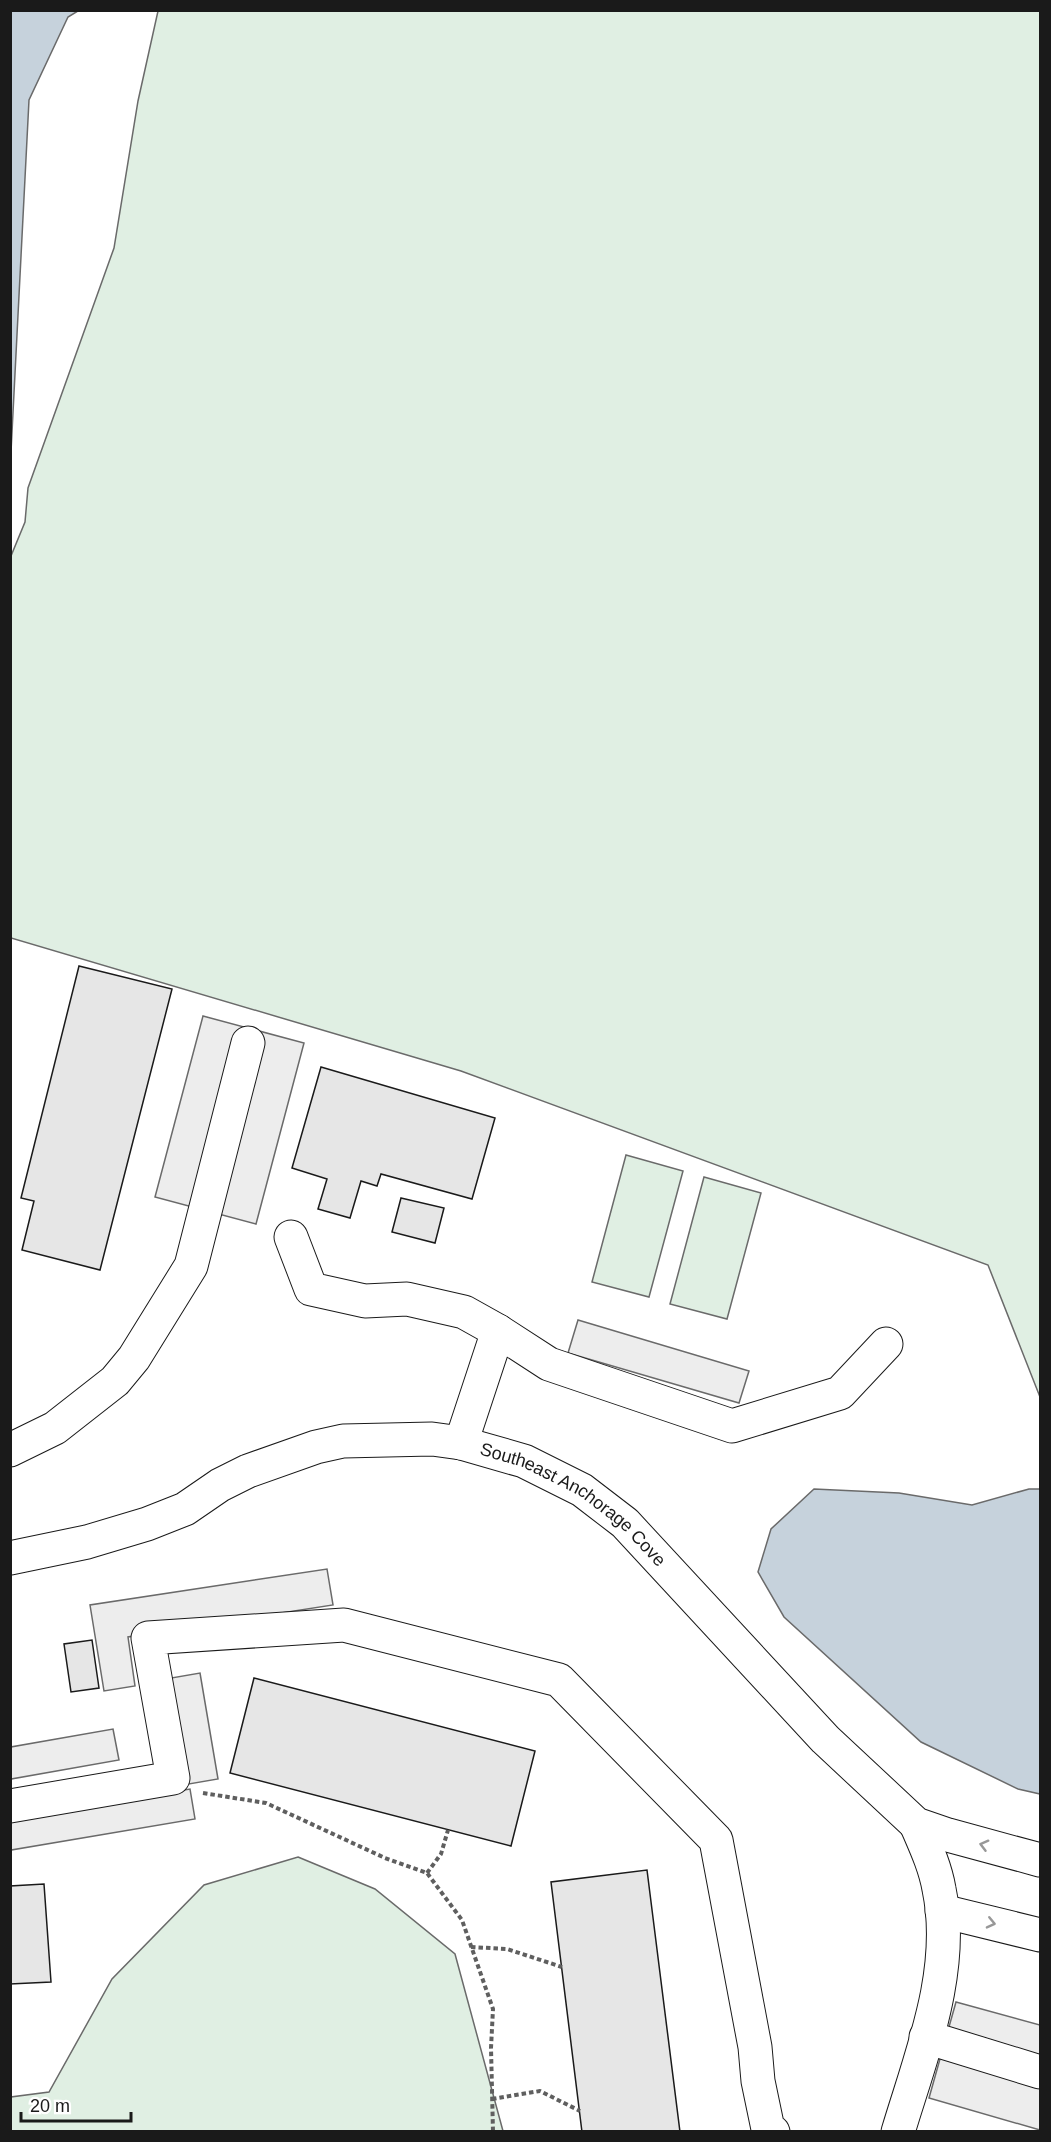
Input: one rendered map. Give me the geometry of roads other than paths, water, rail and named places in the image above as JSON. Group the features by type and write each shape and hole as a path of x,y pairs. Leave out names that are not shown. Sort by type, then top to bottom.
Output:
{"street":[{"path":"10,1450 55,1428 115,1381 134,1358 191,1266 248,1043"},
{"path":"291,1237 311,1289 365,1301 406,1299 464,1312 549,1364 732,1425 840,1393 886,1344"},
{"path":"461,1443 498,1331"},
{"name":"Southeast Anchorage Cove","path":"10,1558 87,1542 147,1524 185,1509 220,1485 248,1471 316,1447 343,1441 432,1439 461,1443 524,1461 582,1490 625,1523 825,1739 916,1824 1041,1860"},
{"path":"10,1806 173,1778 148,1638 344,1625 559,1680 716,1840 754,2047 758,2081 768,2129 773,2132"},
{"path":"898,2132 934,2006 943,1954 940,1889 930,1856 916,1824"},
{"path":"942,1911 1041,1935"},
{"path":"926,2037 1041,2072"}]}
